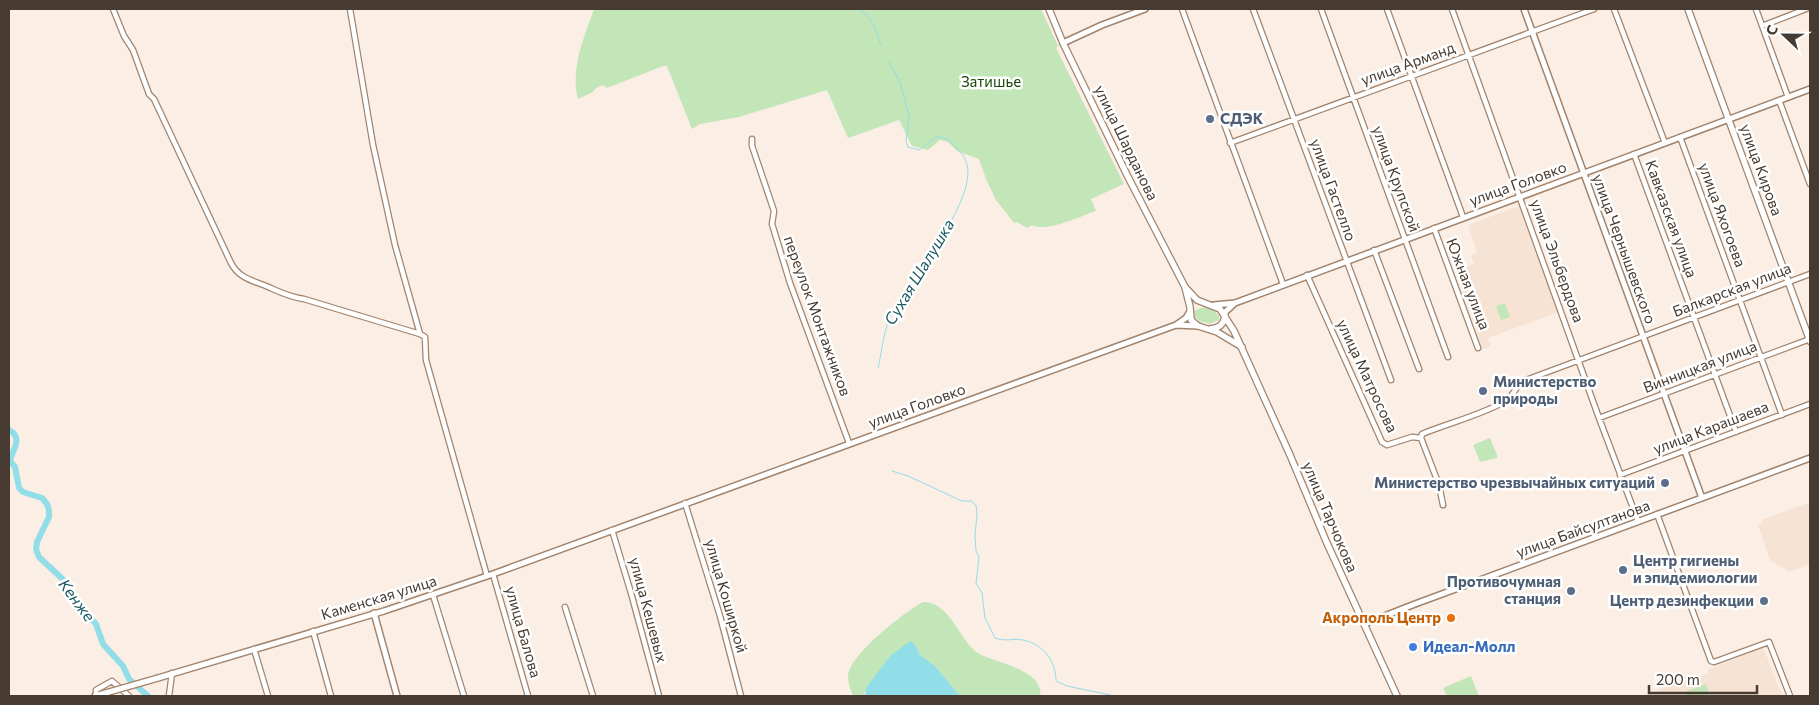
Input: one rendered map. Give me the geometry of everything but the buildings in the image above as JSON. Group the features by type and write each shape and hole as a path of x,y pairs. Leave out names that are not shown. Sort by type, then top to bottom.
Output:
{"main road":[{"name":"улица Шарданова","path":"1049,9 1063,43 1184,287"},
{"name":"улица Кирова","path":"1688,9 1810,339"},
{"path":"1184,287 1203,303"},
{"path":"1184,287 1191,320 1198,326 1210,329 1242,347"},
{"path":"1190,312 1195,305 1203,303 1214,305 1224,314 1222,324 1210,329"},
{"name":"улица Тарчокова","path":"1224,314 1242,347 1397,696"}],"street":[{"path":"112,9 124,36 133,50 149,94 154,99 231,263 238,273 247,280 290,297 304,299 420,334"},
{"path":"350,9 380,176 395,245 420,334"},
{"path":"1063,43 1145,9"},
{"path":"1182,9 1283,284"},
{"name":"улица Гастелло","path":"1253,9 1390,380"},
{"name":"улица Крупской","path":"1321,9 1448,357"},
{"path":"1387,9 1463,217"},
{"name":"улица Эльбердова","path":"1452,9 1638,521"},
{"name":"улица Чернышевского","path":"1524,9 1702,498"},
{"name":"улица Арманд","path":"1230,143 1594,9"},
{"path":"1614,9 1665,143"},
{"path":"1756,9 1788,97"},
{"path":"1762,26 1806,9"},
{"name":"улица Головко","path":"1235,302 1810,89"},
{"path":"1780,100 1810,184"},
{"name":"улица Яхогоева","path":"1680,137 1782,415"},
{"name":"переулок Монтажников","path":"752,139 752,146 774,211 772,224 790,283 849,443"},
{"name":"Кавказская улица","path":"1634,154 1736,432"},
{"name":"Южная улица","path":"1434,228 1478,348"},
{"path":"1374,250 1419,369"},
{"name":"Балкарская улица","path":"1421,438 1422,434 1507,400 1521,382 1810,274"},
{"name":"улица Матросова","path":"1307,275 1382,442 1387,445 1412,437 1421,438 1439,485 1443,504"},
{"path":"1214,305 1235,302"},
{"path":"1224,314 1235,302"},
{"path":"1176,325 1186,318 1190,312"},
{"path":"1176,325 1198,326"},
{"name":"улица Головко","path":"666,510 1176,325"},
{"name":"улица Балова","path":"420,334 426,339 426,360 528,696"},
{"name":"Винницкая улица","path":"1599,418 1810,339"},
{"name":"улица Карашаева","path":"1620,475 1810,404"},
{"name":"улица Байсултанова","path":"1364,624 1810,458"},
{"name":"улица Коширкой","path":"685,503 720,616 741,696"},
{"name":"Каменская улица","path":"97,695 433,594 666,510"},
{"path":"1657,514 1710,661 1714,662 1769,642 1790,696"},
{"name":"улица Кешевых","path":"612,530 660,696"},
{"path":"433,594 464,696"},
{"path":"565,607 593,696"},
{"path":"374,613 397,696"},
{"path":"313,631 331,696"},
{"path":"254,649 268,696"},
{"path":"169,696 172,673"},
{"path":"97,695 96,690 112,681 129,696"}],"shaded area":[{"path":"1519,206 1536,255 1540,254 1561,311 1488,338 1491,346 1483,349 1458,278 1468,275 1465,267 1474,264 1471,255 1477,252 1468,225"},
{"path":"1808,503 1810,509 1810,564 1789,572 1770,560 1758,525 1763,524 1761,520"},
{"path":"1763,647 1782,696 1645,696 1697,675 1698,678 1709,673 1708,670"}],"green space":[{"name":"Затишье","path":"594,9 1041,9 1058,46 1056,48 1124,184 1091,199 1096,211 1073,220 1046,227 1032,225 1027,228 1017,222 1014,223 996,200 979,159 957,151 948,142 940,140 928,150 912,146 899,120 848,138 827,90 739,117 700,124 692,129 667,66 607,88 603,85 578,99 576,76 579,53"},
{"path":"1505,303 1510,317 1501,320 1496,306"},
{"path":"1204,307 1213,310 1219,316 1219,320 1210,324 1199,321 1194,316 1194,311"},
{"path":"1490,438 1497,458 1480,462 1473,445"},
{"path":"923,602 932,603 948,615 972,648 978,653 1017,668 1035,680 1039,687 1040,696 960,696 935,666 920,655 916,646 911,642 891,655 864,693 865,696 853,696 848,677 850,668 857,657 891,624"},
{"path":"1471,676 1479,696 1447,696 1443,688"},
{"path":"1706,684 1709,694 1687,696 1685,692"}],"water":[{"path":"911,641 916,646 920,655 935,666 960,696 865,696 866,688 891,655"}],"waterway":[{"name":"Сухая Шалушка","path":"858,9 870,19 881,45"},
{"name":"Сухая Шалушка","path":"878,368 890,316 942,237 963,195 968,177 965,158 946,138 936,137 919,150 908,147 906,141 909,116 900,82 889,62"},
{"name":"Кенже","path":"9,430 16,437 16,444 10,461 15,467 19,488 23,492 42,498 49,510 49,517 37,542 36,549 39,557 70,586 79,606 96,624 103,644 123,666 129,679 148,696"},
{"name":"Сухая Шалушка","path":"892,471 908,476 962,501 971,501 976,505 975,536 976,551 979,557 976,583 982,593 985,618 995,638 1023,640 1037,645 1051,660 1056,681 1067,686 1115,696"}],"place":[{"name":"СДЭК","path":"1210,119"},
{"name":"Министерство природы","path":"1483,391"},
{"name":"Министерство чрезвычайных ситуаций","path":"1665,483"},
{"name":"Центр гигиены и эпидемиологии","path":"1623,570"},
{"name":"Противочумная станция","path":"1571,591"},
{"name":"Центр дезинфекции","path":"1764,601"},
{"name":"Акрополь Центр","path":"1451,618"},
{"name":"Идеал-Молл","path":"1413,647"}]}
